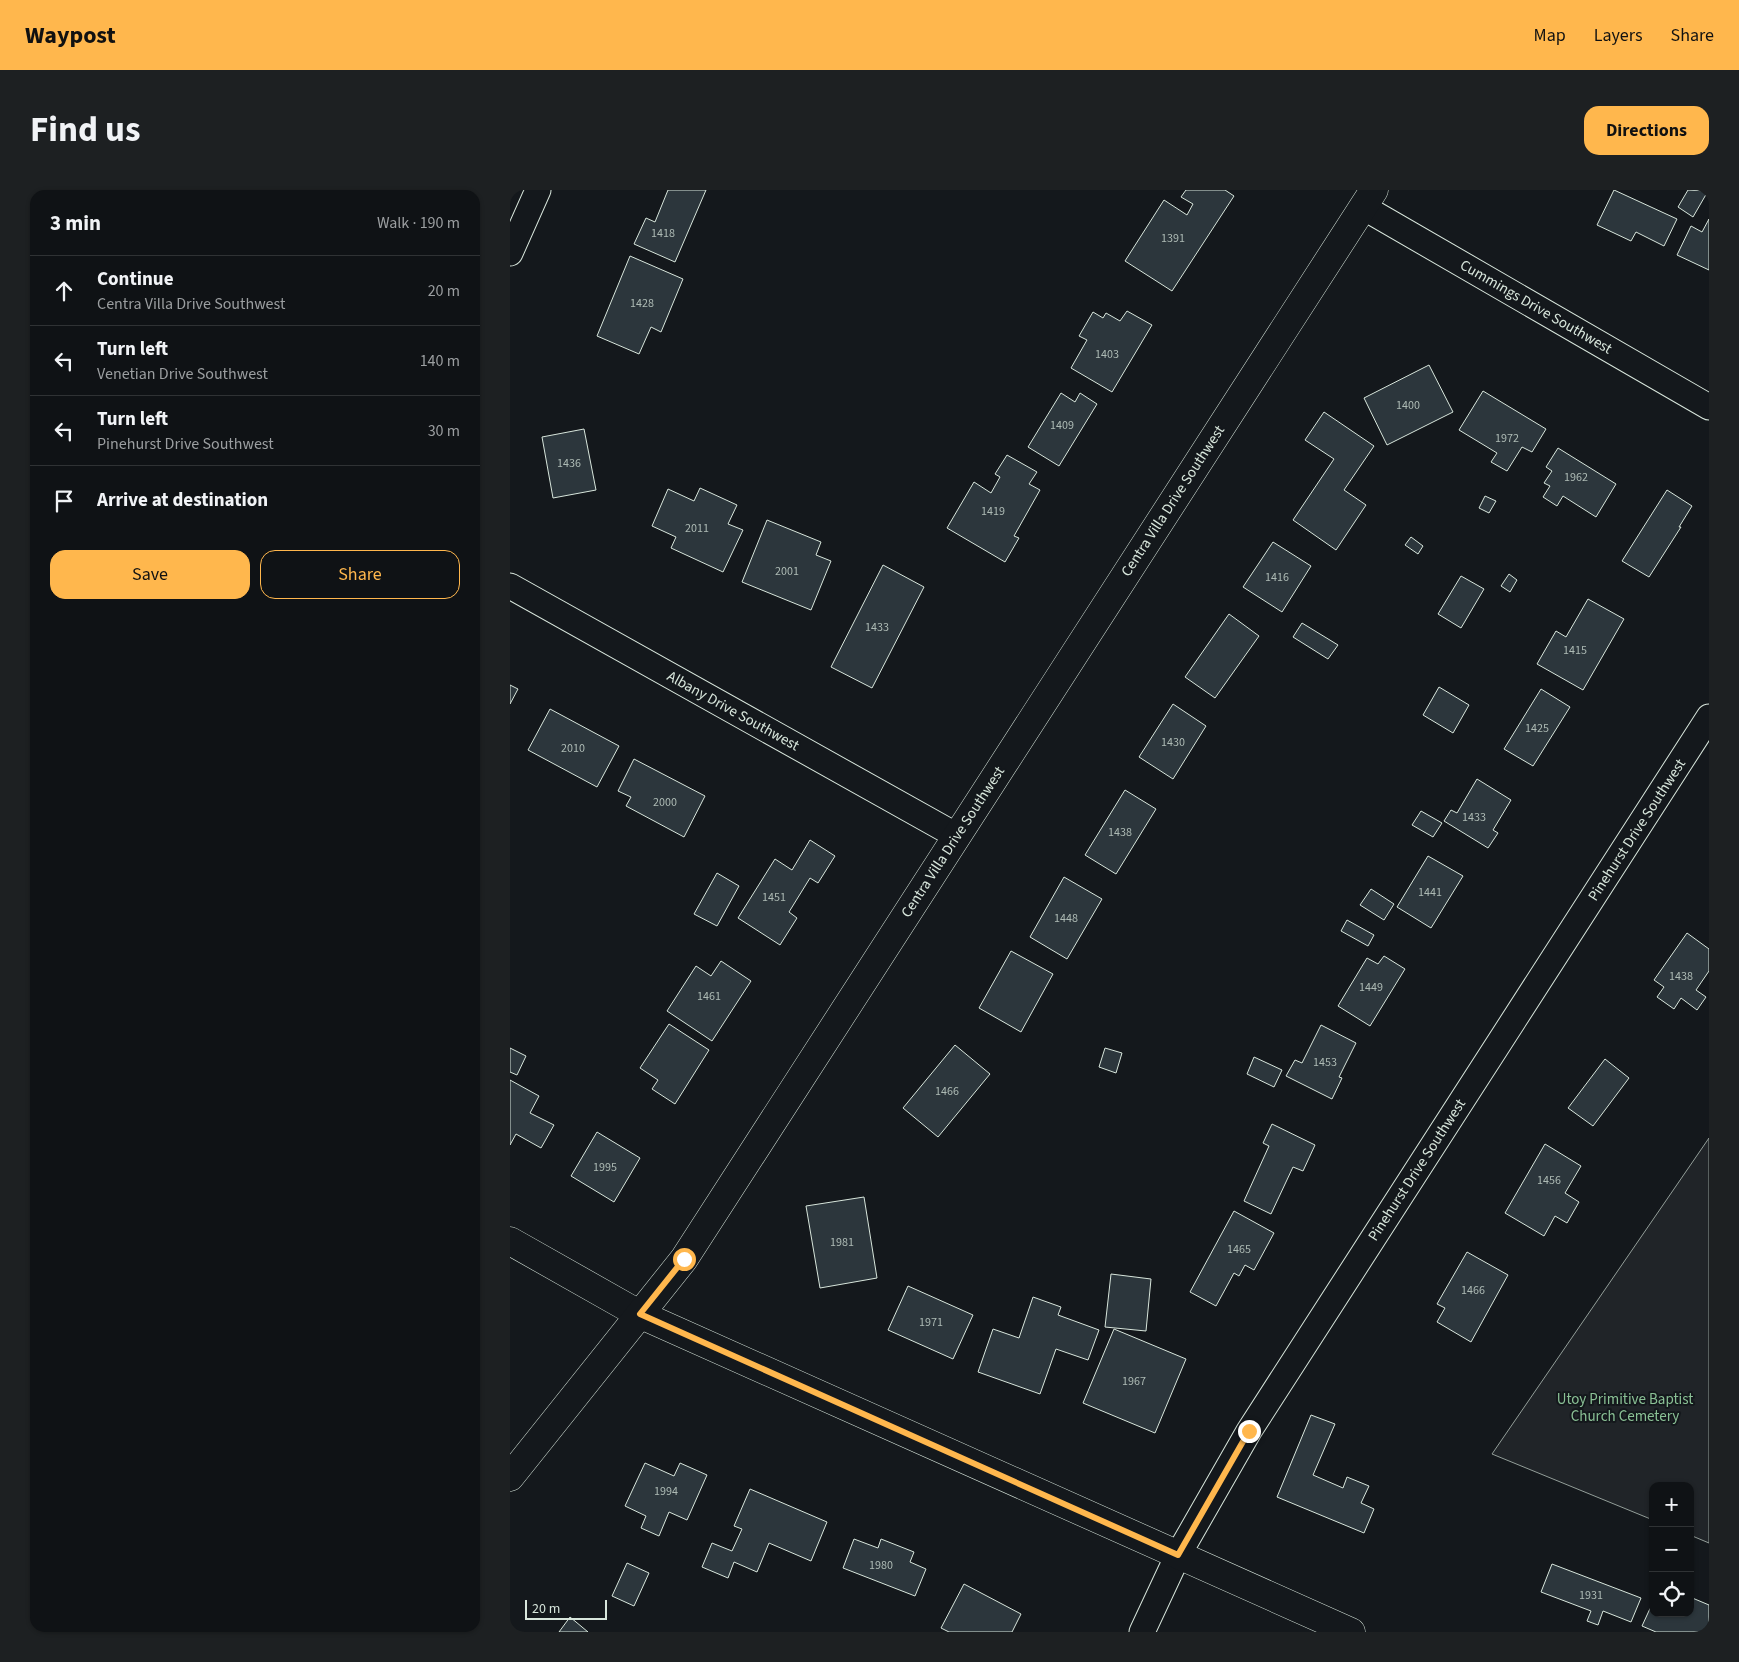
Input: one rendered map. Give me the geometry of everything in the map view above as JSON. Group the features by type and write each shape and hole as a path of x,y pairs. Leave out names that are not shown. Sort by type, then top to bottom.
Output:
{"street":[{"path":"510,254 538,190"},
{"name":"Cummings Drive Southwest","path":"1368,198 1709,407"},
{"name":"Centra Villa Drive Southwest","path":"510,1477 684,1259 1368,198"},
{"name":"Albany Drive Southwest","path":"510,586 957,836"},
{"name":"Pinehurst Drive Southwest","path":"1142,1632 1178,1555 1249,1431 1709,717"},
{"path":"510,1241 640,1314 1351,1632"}],"green space":[{"name":"Utoy Primitive Baptist Church Cemetery","path":"1709,1138 1709,1543 1694,1537 1694,1482 1649,1482 1649,1518 1492,1454"}],"building":[{"path":"668,190 706,190 675,262 634,244 646,218 655,222"},
{"path":"1186,190 1225,190 1234,196 1172,291 1125,261 1164,200 1187,215 1193,204 1181,197"},
{"path":"1614,190 1677,219 1664,246 1636,232 1631,241 1597,225"},
{"path":"1688,190 1708,191 1693,217 1678,207"},
{"path":"1709,219 1709,270 1677,255 1691,226 1702,232"},
{"path":"630,256 683,279 661,332 651,327 639,354 597,336"},
{"path":"1127,311 1152,325 1112,392 1071,368 1087,340 1079,336 1093,312 1103,318 1106,313 1120,321"},
{"path":"1429,365 1453,412 1387,445 1364,398"},
{"path":"1483,391 1546,429 1532,452 1522,447 1507,471 1491,462 1497,453 1459,430"},
{"path":"1061,393 1075,402 1080,393 1097,404 1059,466 1028,447"},
{"path":"1324,412 1374,446 1344,490 1366,505 1336,550 1293,520 1334,459 1305,440"},
{"path":"584,429 596,490 553,498 542,437"},
{"path":"1558,448 1616,484 1596,517 1563,496 1557,506 1543,497 1550,486 1544,483 1552,471 1546,467"},
{"path":"1007,455 1037,472 1029,484 1040,490 1014,536 1019,538 1005,562 947,528 974,482 991,493 1000,477 995,474"},
{"path":"700,488 737,505 728,524 743,530 723,572 671,548 676,537 652,526 668,489 694,501"},
{"path":"1667,490 1692,506 1649,577 1622,561"},
{"path":"1485,496 1496,501 1489,513 1479,508"},
{"path":"767,520 821,542 816,555 831,561 811,610 742,582"},
{"path":"1411,537 1423,546 1418,554 1405,545"},
{"path":"1273,542 1311,566 1282,612 1243,587"},
{"path":"883,565 924,587 872,688 831,667"},
{"path":"1509,574 1517,580 1510,592 1501,586"},
{"path":"1461,576 1484,589 1461,628 1438,614"},
{"path":"1588,599 1624,619 1583,690 1537,664 1556,631 1566,637"},
{"path":"1229,614 1259,636 1215,698 1185,677"},
{"path":"1302,623 1338,645 1328,659 1293,637"},
{"path":"510,685 518,689 510,704"},
{"path":"1439,687 1469,705 1453,733 1423,715"},
{"path":"1541,689 1570,707 1533,766 1504,749"},
{"path":"1173,704 1206,726 1173,779 1139,757"},
{"path":"550,709 619,746 597,787 528,750"},
{"path":"634,759 705,796 684,837 626,806 631,797 618,791"},
{"path":"1477,779 1511,800 1493,830 1498,833 1488,848 1444,821 1451,810 1457,813"},
{"path":"1125,790 1156,809 1116,874 1085,855"},
{"path":"1421,811 1442,823 1433,837 1412,825"},
{"path":"810,840 835,856 818,883 810,878 789,912 797,918 780,945 738,918 775,859 792,870"},
{"path":"1428,856 1463,876 1431,928 1397,907"},
{"path":"717,873 739,886 717,926 694,914"},
{"path":"1064,877 1102,899 1067,959 1030,937"},
{"path":"1371,889 1394,904 1384,920 1360,905"},
{"path":"1347,920 1374,935 1368,946 1341,931"},
{"path":"1687,933 1709,949 1709,971 1696,990 1706,997 1697,1010 1681,998 1674,1009 1657,997 1664,987 1654,980"},
{"path":"1011,951 1053,974 1021,1032 979,1008"},
{"path":"1384,956 1405,969 1370,1026 1338,1006 1367,958 1378,964"},
{"path":"721,961 751,981 712,1041 667,1011 696,966 711,976"},
{"path":"669,1024 709,1050 675,1104 652,1089 658,1080 640,1068"},
{"path":"1321,1025 1356,1043 1339,1077 1342,1078 1332,1099 1286,1076 1295,1060 1302,1063"},
{"path":"955,1045 990,1074 938,1137 903,1108"},
{"path":"510,1048 526,1056 517,1075 510,1072"},
{"path":"1105,1048 1122,1053 1116,1073 1099,1067"},
{"path":"1254,1057 1282,1070 1274,1087 1247,1074"},
{"path":"1605,1059 1629,1078 1593,1126 1568,1108"},
{"path":"510,1080 539,1096 530,1113 554,1125 541,1148 516,1134 510,1145"},
{"path":"1272,1124 1315,1145 1303,1171 1293,1167 1271,1214 1244,1201 1269,1146 1263,1143"},
{"path":"597,1132 640,1158 614,1202 571,1176"},
{"path":"1545,1144 1581,1166 1565,1193 1579,1202 1567,1223 1555,1216 1544,1236 1505,1213"},
{"path":"864,1197 877,1278 820,1288 806,1206"},
{"path":"1234,1211 1274,1233 1254,1270 1245,1265 1239,1276 1234,1273 1216,1306 1190,1292"},
{"path":"1467,1252 1508,1275 1471,1342 1437,1322 1445,1308 1437,1304"},
{"path":"1111,1274 1151,1279 1146,1331 1105,1327"},
{"path":"908,1286 973,1315 953,1359 888,1330"},
{"path":"1033,1297 1061,1307 1058,1315 1099,1330 1088,1360 1056,1349 1040,1394 978,1372 993,1329 1019,1338"},
{"path":"1114,1329 1186,1359 1155,1433 1083,1403"},
{"path":"1311,1415 1335,1424 1313,1475 1343,1488 1347,1477 1369,1486 1361,1503 1374,1509 1364,1533 1277,1497"},
{"path":"645,1463 674,1476 680,1463 707,1475 687,1520 669,1512 659,1536 641,1528 646,1516 625,1506"},
{"path":"750,1489 827,1522 811,1561 769,1543 757,1572 734,1562 728,1578 702,1567 712,1543 732,1551 742,1529 734,1526"},
{"path":"854,1539 878,1548 881,1539 914,1552 910,1562 926,1569 915,1596 843,1568"},
{"path":"627,1563 649,1573 634,1606 612,1596"},
{"path":"1552,1564 1641,1598 1631,1622 1603,1611 1598,1625 1587,1621 1591,1611 1541,1592"},
{"path":"964,1584 1021,1614 1012,1632 949,1632 941,1628"},
{"path":"1694,1599 1709,1605 1709,1632 1656,1632 1642,1626 1649,1611 1649,1617 1694,1617"},
{"path":"570,1617 588,1632 559,1632"}],"route":[{"path":"684,1259 640,1314 1178,1555 1249,1431"}]}
